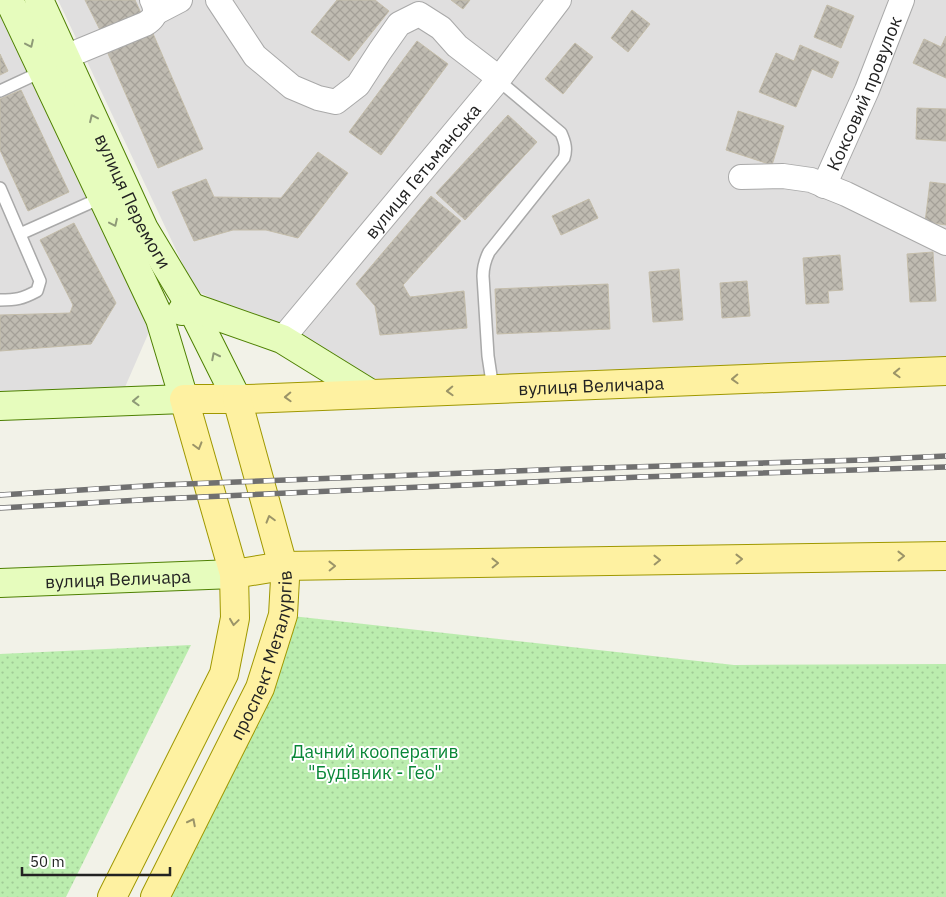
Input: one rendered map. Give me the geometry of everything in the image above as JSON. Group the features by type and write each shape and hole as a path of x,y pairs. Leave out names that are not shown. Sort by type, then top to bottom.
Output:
{"main road":[{"name":"вулиця Перемоги","path":"9,0 54,64 144,229 191,307 237,399"},
{"name":"вулиця Перемоги","path":"39,0 54,64 102,197 160,319 184,399"},
{"path":"160,319 191,307 282,339 371,394"},
{"name":"вулиця Величара","path":"184,399 237,399 946,371"},
{"path":"0,406 184,399"},
{"name":"проспект Металургів","path":"112,897 224,674 235,618 234,574 184,399"},
{"name":"проспект Металургів","path":"155,897 260,688 283,615 286,579 284,566 237,399"},
{"path":"234,574 284,566 946,556"},
{"name":"вулиця Величара","path":"0,583 234,574"}],"street":[{"path":"54,64 152,20 153,7 180,0"},
{"path":"218,0 255,56 292,87 318,98 336,102 358,85 399,24 419,14 440,28 457,46 491,72 498,80"},
{"name":"вулиця Гетьманська","path":"282,339 498,80 559,0"},
{"name":"Коксовий провулок","path":"824,186 867,90 902,0"},
{"path":"741,177 783,176 811,180 846,194 946,243"}],"lane":[{"path":"0,91 54,64"},
{"path":"493,389 488,356 483,276 485,260 489,252 564,158 566,151 561,133 498,80"},
{"path":"0,188 40,281 37,291 28,296 16,300 0,300"},
{"path":"20,234 102,197"}],"shaded area":[{"path":"58,0 946,0 946,357 378,383 195,290"},
{"path":"0,3 152,325 122,394 0,397"}],"green space":[{"name":"Дачний кооператив \"Будівник - Гео\"","path":"283,615 734,665 946,664 946,897 155,897"},
{"path":"191,645 66,897 0,897 0,654"}],"building":[{"path":"85,0 135,0 141,13 101,32"},
{"path":"337,0 375,0 389,11 349,61 311,32"},
{"path":"451,0 470,0 463,9"},
{"path":"827,5 854,16 841,48 814,37"},
{"path":"632,10 650,24 628,52 611,38"},
{"path":"151,29 203,149 158,168 106,49"},
{"path":"946,36 946,78 913,63 924,39 941,47"},
{"path":"417,41 448,64 381,155 349,132"},
{"path":"575,43 593,57 563,94 545,79"},
{"path":"800,45 839,62 832,78 812,69 796,107 759,92 776,53 794,61"},
{"path":"0,54 8,71 0,75"},
{"path":"21,90 69,192 28,211 0,150 0,99"},
{"path":"917,108 946,109 946,141 916,139"},
{"path":"738,111 784,126 772,165 726,150"},
{"path":"508,115 537,142 465,220 436,193"},
{"path":"318,152 348,173 298,238 266,230 233,230 194,241 172,192 206,179 214,197 281,198"},
{"path":"930,182 946,184 946,225 925,222"},
{"path":"431,196 461,221 403,285 410,297 464,291 467,328 380,335 375,306 356,284"},
{"path":"589,199 598,218 561,235 552,216"},
{"path":"74,223 116,303 91,344 0,351 0,315 70,313 73,305 40,240"},
{"path":"933,252 936,301 910,302 907,254"},
{"path":"840,255 843,290 828,291 829,303 806,304 803,258"},
{"path":"679,269 683,320 653,322 649,272"},
{"path":"747,281 750,316 722,318 720,283"},
{"path":"608,284 610,329 497,334 495,289"}],"railway":[{"path":"0,495 161,485 946,456"},
{"path":"0,508 640,477 946,467"}]}
